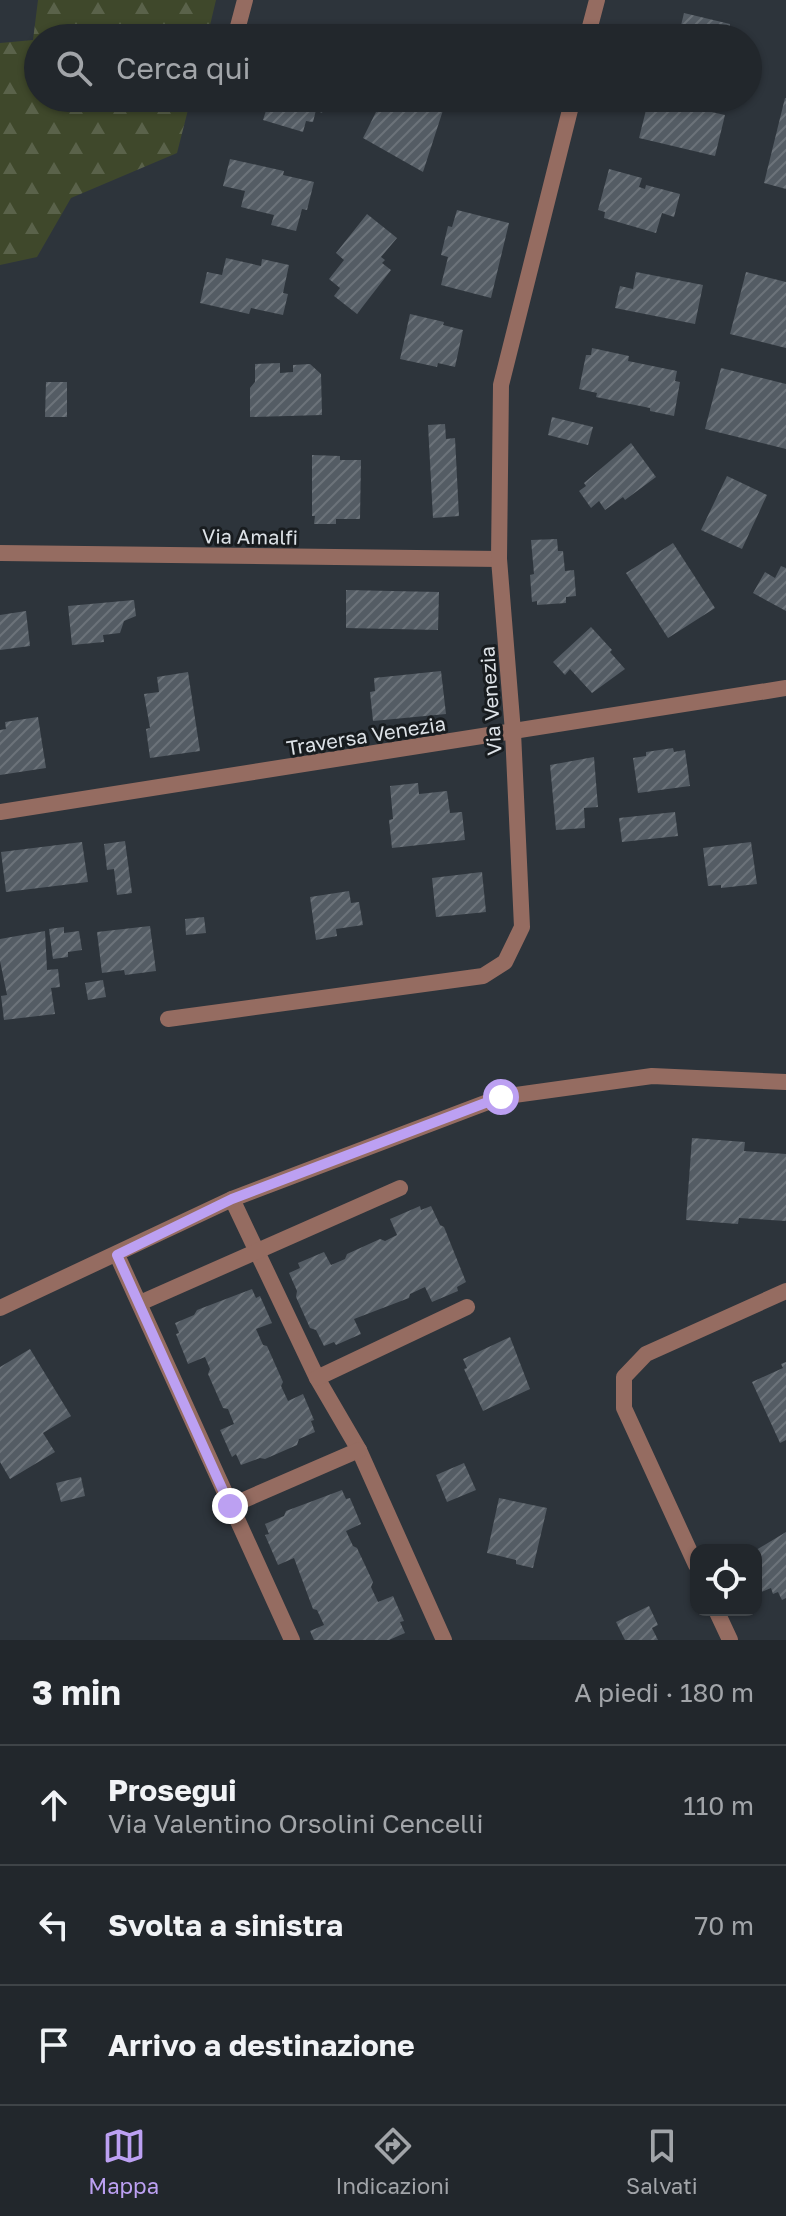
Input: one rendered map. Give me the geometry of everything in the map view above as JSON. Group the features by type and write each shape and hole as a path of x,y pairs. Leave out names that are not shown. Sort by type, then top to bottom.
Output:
{"street":[{"path":"239,24 245,0"},
{"path":"591,24 597,0"},
{"name":"Via Venezia","path":"168,1019 483,976 505,962 522,927 513,732 499,559 501,385 569,112"},
{"name":"Via Amalfi","path":"0,553 499,559"},
{"name":"Traversa Venezia","path":"0,812 786,688"},
{"path":"0,1308 232,1199 501,1097 652,1076 786,1082"},
{"path":"140,1303 400,1188"},
{"path":"232,1199 317,1378 359,1450 444,1640"},
{"path":"117,1255 292,1640"},
{"path":"690,1552 624,1408 624,1377 646,1354 786,1291"},
{"path":"317,1378 467,1307"},
{"path":"230,1506 359,1450"},
{"path":"719,1616 730,1640"}],"green space":[{"path":"38,0 216,0 210,24 35,24"},
{"path":"24,41 24,112 187,112 177,153 71,198 37,257 0,265 0,43"}],"building":[{"path":"684,13 730,24 681,24"},
{"path":"786,98 786,189 764,183"},
{"path":"266,112 316,112 313,122 306,121 303,132 263,120"},
{"path":"376,112 442,112 423,172 363,138"},
{"path":"646,112 712,112 725,115 715,156 639,138"},
{"path":"230,159 284,171 283,175 314,182 307,210 302,209 296,231 271,225 274,215 241,207 245,191 223,186"},
{"path":"609,169 642,178 639,187 645,189 646,185 680,194 674,217 662,213 656,233 604,218 605,212 598,210"},
{"path":"457,210 509,223 491,298 441,285 448,257 441,255 448,226 452,227"},
{"path":"367,214 397,238 381,257 385,260 382,263 391,270 357,314 334,296 340,288 329,279 344,260 336,253"},
{"path":"226,258 261,266 262,259 289,265 283,293 288,294 283,315 251,308 249,314 200,303 207,272 222,275"},
{"path":"636,272 703,285 695,324 615,308 620,286 633,289"},
{"path":"746,272 786,282 786,348 730,334"},
{"path":"410,314 463,330 455,367 438,363 437,367 400,359"},
{"path":"592,348 629,356 628,361 677,371 675,381 680,382 674,416 596,397 597,393 579,389 586,355 591,355"},
{"path":"280,363 280,373 293,372 293,365 310,364 321,374 322,415 250,417 250,388 255,382 255,364"},
{"path":"721,368 786,384 786,449 705,429"},
{"path":"46,382 67,382 67,417 45,417"},
{"path":"552,417 593,427 588,445 548,435"},
{"path":"445,424 446,439 455,438 459,516 433,518 428,425"},
{"path":"631,443 656,477 625,500 623,497 605,510 599,501 591,508 579,491 586,486 584,483"},
{"path":"312,455 361,460 360,519 336,519 336,524 314,524"},
{"path":"727,476 767,495 742,549 701,530"},
{"path":"557,539 558,551 563,551 565,571 574,570 576,596 566,597 566,603 537,605 537,601 532,602 530,575 534,574 531,540"},
{"path":"673,543 715,608 668,638 626,573"},
{"path":"781,566 786,568 786,611 753,593 765,572 775,578"},
{"path":"346,590 439,592 438,630 346,628"},
{"path":"134,600 136,616 124,621 120,633 103,635 104,642 72,645 68,606"},
{"path":"26,611 30,646 0,650 0,615"},
{"path":"591,627 625,669 592,693 570,669 565,675 553,662"},
{"path":"441,671 446,714 373,721 370,692 375,691 374,678"},
{"path":"188,672 200,751 150,758 146,729 150,728 144,694 159,692 157,677"},
{"path":"38,717 46,768 0,775 0,730 6,729 5,722"},
{"path":"673,748 674,752 685,750 690,786 638,793 633,758 646,756 646,752"},
{"path":"594,757 598,807 584,808 585,828 556,830 550,765"},
{"path":"418,783 419,794 447,791 450,813 462,812 465,840 392,848 390,786"},
{"path":"675,812 678,836 622,842 619,818"},
{"path":"125,841 132,893 117,895 114,869 107,870 104,844"},
{"path":"82,842 88,882 6,892 1,852"},
{"path":"751,842 757,884 721,888 721,885 708,886 703,848"},
{"path":"482,872 486,912 436,917 432,878"},
{"path":"349,891 351,903 359,902 363,925 336,929 337,936 316,940 310,897"},
{"path":"204,917 206,933 186,935 185,919"},
{"path":"150,926 156,971 125,975 124,970 102,973 97,932"},
{"path":"64,927 64,933 79,931 82,950 68,952 68,957 53,959 49,929"},
{"path":"45,931 47,970 58,969 60,987 51,988 55,1014 4,1020 1,996 7,995 0,961 0,939"},
{"path":"103,980 106,997 88,1000 85,983"},
{"path":"692,1138 745,1142 744,1151 786,1154 786,1221 739,1218 738,1224 686,1220"},
{"path":"420,1206 421,1210 431,1206 444,1227 466,1282 457,1287 458,1291 432,1302 425,1287 410,1294 409,1298 354,1319 361,1334 336,1345 334,1342 324,1346 316,1330 310,1328 289,1273 300,1268 298,1263 324,1252 331,1265 380,1239 385,1241 397,1235 390,1219"},
{"path":"252,1289 256,1298 260,1296 272,1323 256,1329 283,1382 281,1386 288,1401 303,1394 314,1420 311,1421 315,1432 299,1439 297,1445 265,1459 241,1465 236,1454 232,1457 220,1430 234,1424 208,1374 210,1369 205,1357 188,1364 175,1323 194,1315 197,1310"},
{"path":"510,1337 530,1389 483,1411 464,1369 467,1368 463,1359"},
{"path":"30,1349 71,1416 43,1433 55,1452 10,1479 0,1462 0,1367"},
{"path":"786,1362 786,1440 780,1443 752,1382 783,1368 781,1364"},
{"path":"464,1463 476,1490 447,1502 436,1475"},
{"path":"81,1477 85,1496 61,1502 56,1483"},
{"path":"342,1490 346,1499 350,1498 361,1524 346,1531 373,1582 371,1587 378,1602 393,1596 404,1621 400,1622 405,1633 389,1640 314,1640 310,1631 324,1625 317,1610 313,1609 294,1558 278,1565 265,1535 269,1534 265,1524 284,1516 286,1511"},
{"path":"499,1498 547,1508 533,1568 487,1553"},
{"path":"786,1532 786,1598 782,1600 778,1592 773,1594 771,1588 762,1592 762,1546"},
{"path":"649,1606 658,1625 652,1628 658,1640 625,1640 616,1622"}],"route":[{"path":"230,1506 117,1255 232,1199 501,1097"}]}
